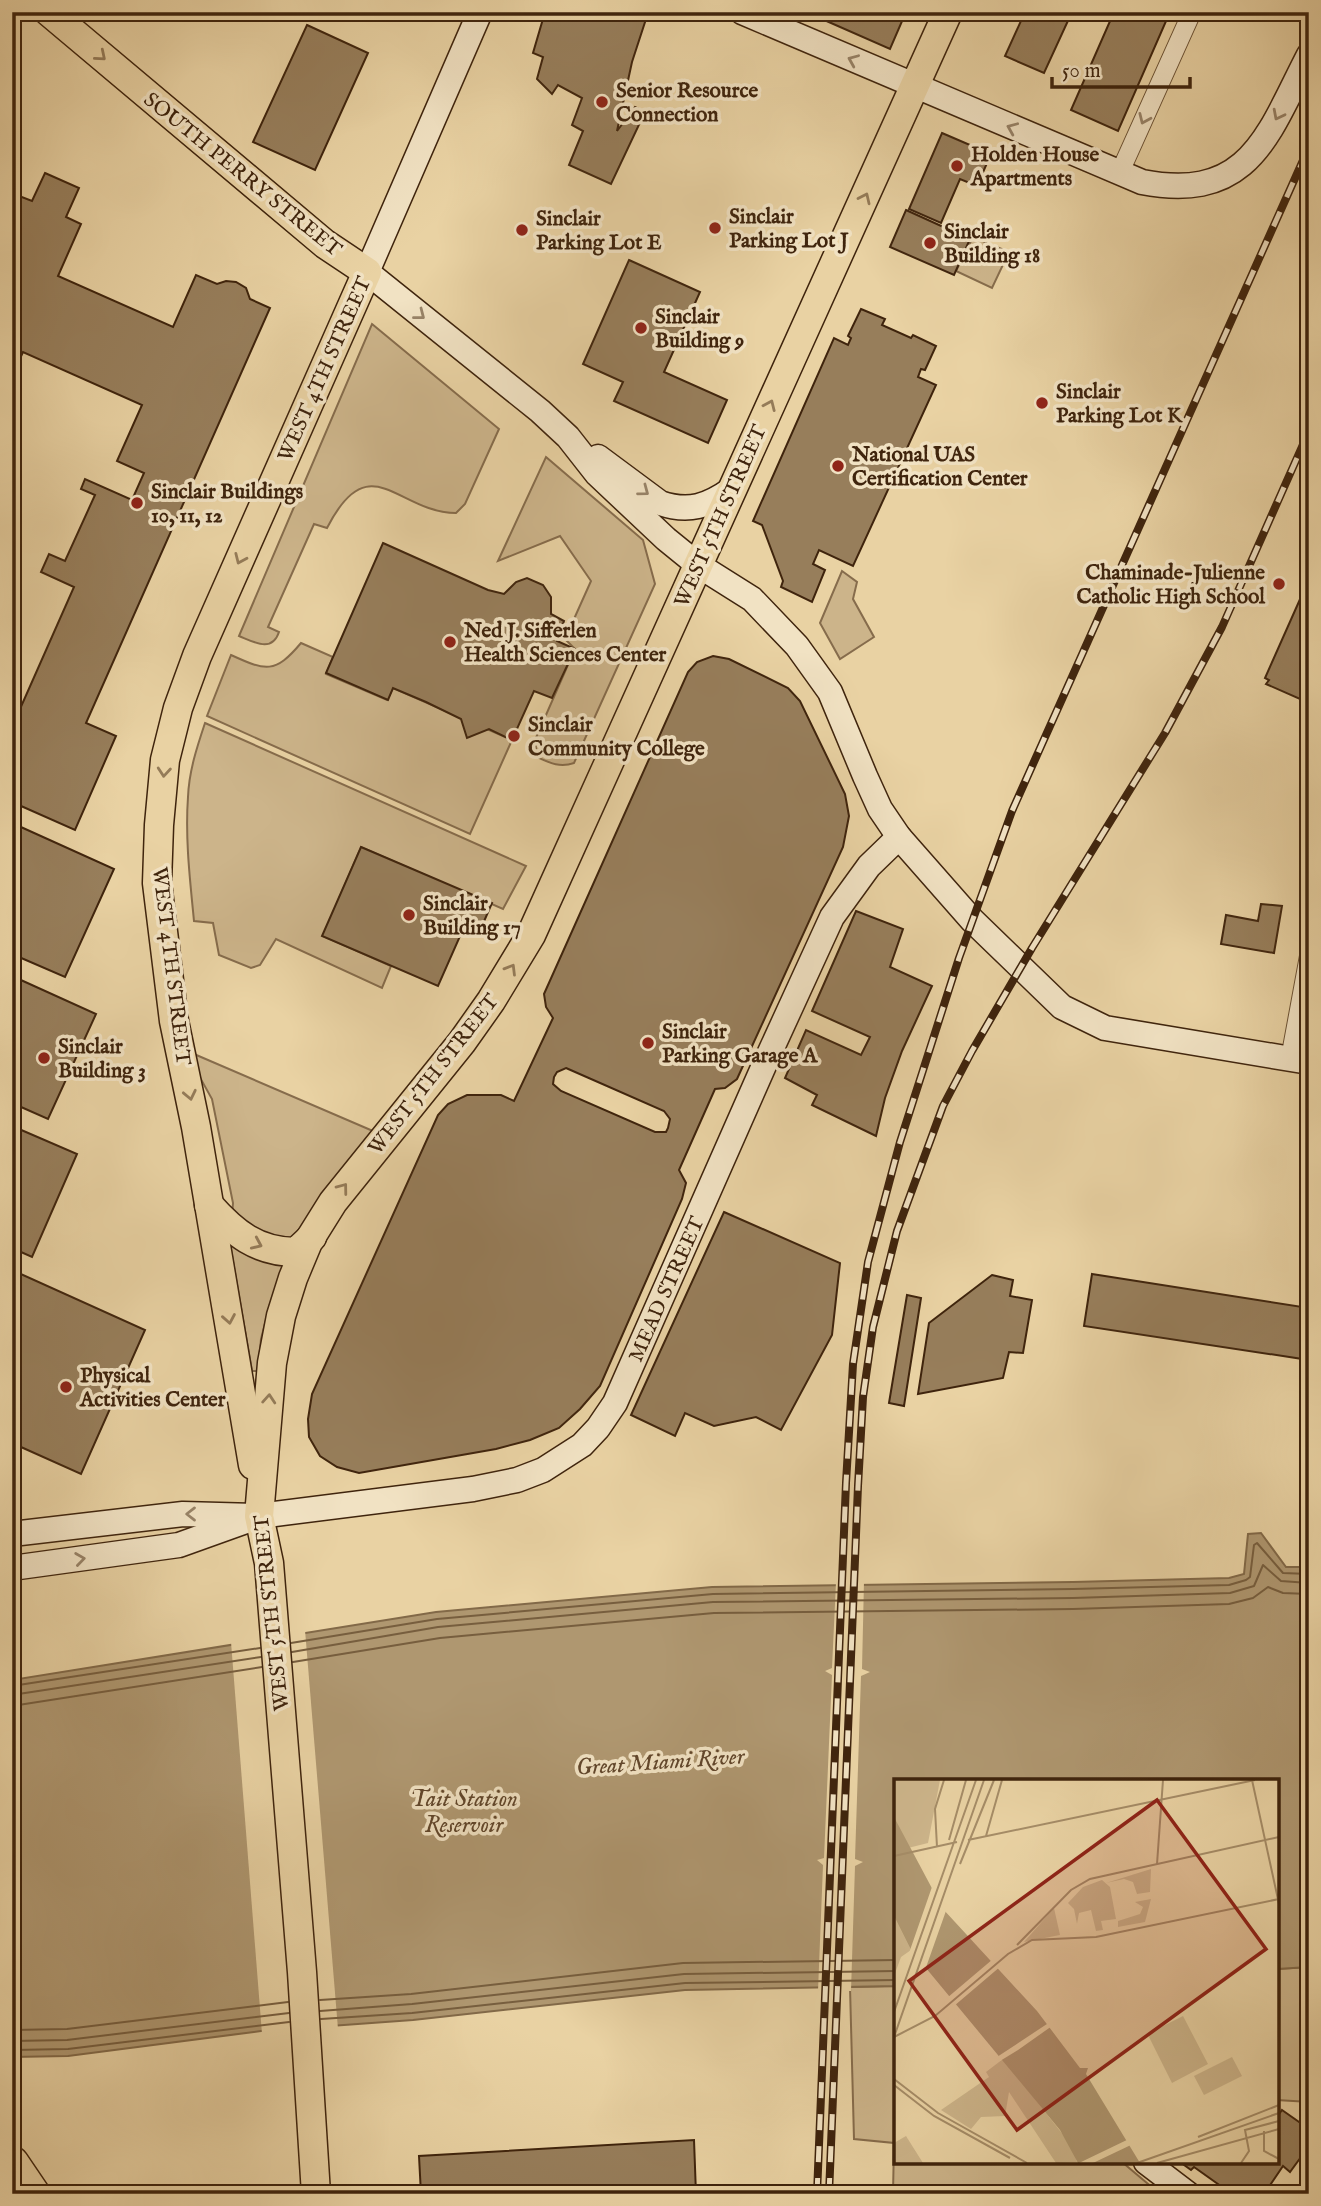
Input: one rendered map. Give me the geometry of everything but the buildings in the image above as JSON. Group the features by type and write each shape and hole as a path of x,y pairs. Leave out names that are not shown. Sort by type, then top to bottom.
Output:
{"highway":[{"path":"12,2163 33,2194"}],"main road":[{"name":"SOUTH PERRY STREET","path":"49,12 325,244 367,272"},
{"name":"WEST 5TH STREET","path":"316,2194 269,1563 260,1516 272,1363 281,1316 293,1278 332,1202 462,1042 523,949 636,706 948,12"},
{"name":"WEST 4TH STREET","path":"260,1516 251,1446 196,1127 174,1021 158,883 159,825 165,760 172,727 197,656 367,272"},
{"path":"209,1205 244,1239 276,1252 296,1252 312,1237"}],"street":[{"name":"WEST 4TH STREET","path":"367,272 480,12"},
{"path":"741,12 1142,182 1166,187 1205,183 1227,175 1247,162 1263,144 1309,55"},
{"path":"1120,172 1192,12"},
{"name":"SOUTH PERRY STREET","path":"367,272 568,437 597,474 666,539 698,565 752,599 797,646 819,674 835,703 880,809 899,837 972,920 1062,1007 1105,1028 1299,1060"},
{"path":"568,437 660,503 671,507 700,507 716,501 732,489"},
{"name":"MEAD STREET","path":"260,1516 473,1489 516,1480 543,1470 563,1458 582,1445 598,1428 615,1403 832,917 869,866 899,837"},
{"path":"1299,1060 1309,956"},
{"path":"12,1534 183,1514 260,1516"},
{"path":"12,1568 178,1545 260,1516"},
{"path":"1149,2164 1188,2194"}],"shaded area":[{"path":"973,237 1009,252 992,288 956,271"},
{"path":"372,324 499,429 465,504 456,513 417,504 386,489 371,486 357,490 343,503 327,528 314,524 268,627 279,632 276,638 267,644 251,641 239,636"},
{"path":"546,457 643,540 655,584 574,763 564,765 537,757 535,740 575,649 565,639 591,581 560,536 498,561"},
{"path":"842,571 857,582 853,599 874,637 840,659 820,623"},
{"path":"301,643 333,657 326,674 387,700 393,688 512,740 470,834 207,716 231,655 269,667 284,660"},
{"path":"205,723 526,866 503,909 361,847 323,936 391,966 382,988 276,939 260,965 251,968 219,955 213,923 194,921 188,859 189,787"},
{"path":"194,1054 373,1131 284,1267 261,1339 258,1371 252,1371 230,1244 233,1203 212,1099 198,1074"},
{"path":"1309,1967 1309,2102 1279,2100 1279,1969"},
{"path":"894,1986 894,2143 854,2139 850,1987"},
{"path":"894,2143 894,2164 1124,2164 1160,2194 893,2194"}],"water":[{"name":"Tait Station Reservoir","path":"1261,1533 1286,1567 1309,1567 1309,1967 1279,1969 1279,1779 894,1779 894,1986 685,1990 413,2020 261,2031 68,2056 12,2057 12,1680 436,1612 712,1587 1229,1578 1244,1574 1248,1534"}],"pier":[{"path":"864,1581 862,1669 870,1672 861,1676 855,1859 863,1862 855,1866 851,1991 818,1991 823,1865 817,1860 824,1858 832,1675 825,1671 832,1668 836,1582"},
{"path":"305,1630 338,2029 262,2034 231,1642"}],"railway":[{"path":"817,2194 846,1483 853,1364 868,1262 900,1142 959,958 1012,811 1309,147"},
{"path":"829,2194 863,1397 873,1327 897,1231 943,1106 1032,948 1165,733 1222,627 1309,431"}],"place":[{"name":"Senior Resource Connection","path":"602,102"},
{"name":"Holden House Apartments","path":"957,166"},
{"name":"Sinclair Parking Lot J","path":"715,228"},
{"name":"Sinclair Parking Lot E","path":"522,230"},
{"name":"Sinclair Building 18","path":"930,243"},
{"name":"Sinclair Building 9","path":"641,328"},
{"name":"Sinclair Parking Lot K","path":"1042,403"},
{"name":"National UAS Certification Center","path":"838,466"},
{"name":"Sinclair Buildings 10, 11, 12","path":"137,503"},
{"name":"Chaminade-Julienne Catholic High School","path":"1279,584"},
{"name":"Ned J. Sifferlen Health Sciences Center","path":"450,642"},
{"name":"Sinclair Community College","path":"514,736"},
{"name":"Sinclair Building 17","path":"409,915"},
{"name":"Sinclair Parking Garage A","path":"648,1043"},
{"name":"Sinclair Building 3","path":"44,1058"},
{"name":"Physical Activities Center","path":"66,1387"}],"water label":[{"name":"Great Miami River","path":"660,1761"}]}
